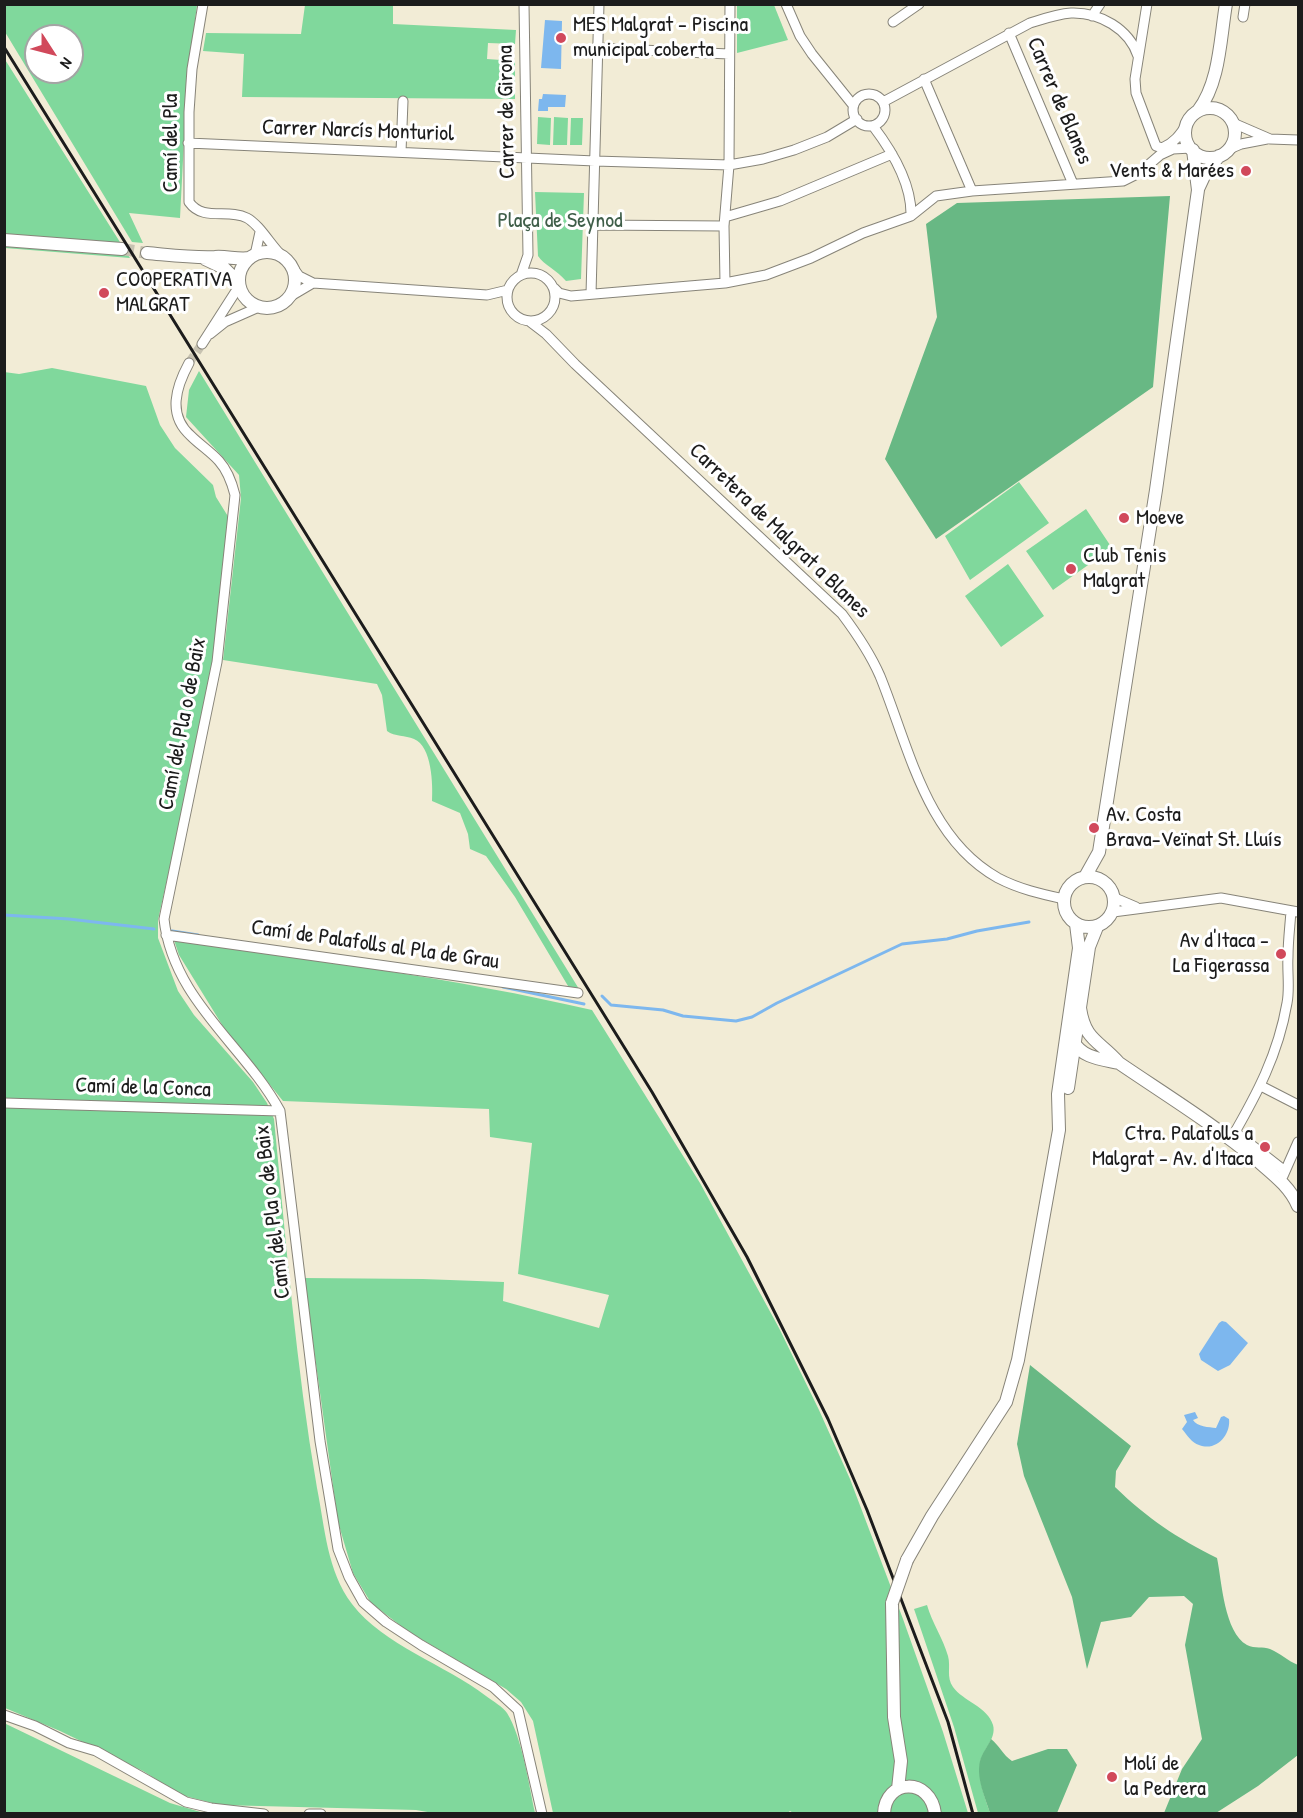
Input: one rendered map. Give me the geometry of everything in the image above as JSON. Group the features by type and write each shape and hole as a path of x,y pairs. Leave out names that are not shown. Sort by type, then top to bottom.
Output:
{"street":[{"name":"Camí del Pla","path":"203,4 192,69 188,143 189,202 205,213 238,215 252,222 299,276 313,283"},
{"name":"Carrer de Girona","path":"521,275 528,255 524,4"},
{"path":"591,294 599,4"},
{"path":"725,283 724,222 729,165 730,4"},
{"path":"786,4 800,36 853,105 857,119 873,126 892,154 909,196 910,216"},
{"path":"893,22 920,4"},
{"path":"1092,16 1100,4"},
{"path":"1147,4 1135,79 1136,93 1156,146 1162,148 1178,138 1204,104 1215,75 1226,4"},
{"path":"1243,17 1245,4"},
{"path":"883,102 1009,33 1030,23 1056,15 1080,13 1107,21 1130,38 1138,56"},
{"name":"Carrer de Blanes","path":"1009,33 1073,184"},
{"path":"598,48 729,54"},
{"path":"1105,882 1099,852 1156,490 1198,190 1205,174 1233,142 1235,132 1233,123 1217,99 1215,75"},
{"path":"924,80 972,191"},
{"path":"853,105 861,96 867,94 883,102 884,117 873,126"},
{"path":"401,152 404,100"},
{"path":"1198,111 1216,108 1224,112"},
{"name":"Carrer Narcís Monturiol","path":"188,143 729,165 794,150 826,137 857,119"},
{"path":"1233,123 1270,139 1299,140"},
{"path":"1187,124 1186,132 1192,149 1198,190"},
{"path":"554,305 571,296 725,283 753,278 788,267 863,233 910,216 936,196 972,191 1123,181 1138,173 1160,155 1173,149 1192,149 1200,155 1209,157 1241,144 1270,139"},
{"path":"593,225 724,222 892,154"},
{"path":"909,196 923,205"},
{"path":"259,307 225,322 204,340 236,291 242,267 252,256 260,232"},
{"path":"4,240 122,249"},
{"path":"147,253 204,259 215,257 242,259 269,252 287,261 295,275 295,286 291,296"},
{"name":"Carrer de Girona","path":"528,255 538,270 537,273"},
{"path":"204,259 224,268 239,281 245,298 259,307 278,306 313,283 487,295 508,290"},
{"path":"508,304 508,290 514,280 529,273 537,273 548,279 559,292 571,296"},
{"path":"546,334 548,315 554,305 554,288"},
{"path":"487,295 508,304 516,316 529,321 540,320 548,315"},
{"name":"Carretera de Malgrat a Blanes","path":"529,321 546,334 575,364 842,614 861,639 876,668 928,800 950,834 964,850 999,878 1023,889 1064,899"},
{"name":"Camí del Pla o de Baix","path":"189,363 177,390 178,418 191,436 221,462 231,479 235,495 217,662 164,919 166,935 182,978 202,1010 269,1091 280,1112 320,1441 338,1549 349,1577 363,1602 386,1622 493,1687 518,1710 542,1814"},
{"path":"1085,877 1099,852"},
{"path":"1085,877 1096,877 1105,882 1112,889 1115,898 1113,912 1107,921 1097,927 1086,928 1076,924 1068,917 1064,909 1064,899 1070,885 1085,877"},
{"path":"1115,898 1139,908"},
{"path":"1113,912 1221,898 1296,909 1288,956 1288,1001 1273,1059 1262,1086 1233,1135"},
{"path":"1060,1112 1066,1096 1074,1044 1079,948 1076,924"},
{"path":"898,1789 902,1761 894,1717 892,1603 907,1560 932,1516 1006,1402 1020,1348 1058,1140 1059,1089 1089,947 1097,927"},
{"name":"Camí de Palafolls al Pla de Grau","path":"166,935 578,993"},
{"path":"1076,1003 1082,1023 1090,1038 1109,1052 1119,1063 1233,1135 1283,1176 1299,1206"},
{"path":"1059,1089 1065,1076 1069,1053 1074,1044 1079,1039 1090,1038"},
{"path":"1074,1044 1079,1050 1094,1057 1119,1063"},
{"path":"1070,1075 1077,1064 1086,1058 1094,1057"},
{"path":"1262,1086 1299,1105"},
{"name":"Camí de la Conca","path":"4,1103 280,1112"},
{"path":"1283,1176 1299,1142"},
{"path":"4,1715 69,1743 96,1751 186,1802 211,1808 264,1814"},
{"path":"902,1761 919,1788"},
{"path":"884,1814 886,1802 891,1794 908,1786 919,1788 928,1794 933,1803 934,1814"},
{"path":"309,1814 321,1814"}],"green space":[{"path":"5,5 197,5 187,83 180,218 129,213 143,243 132,242 36,84 84,84 84,24 24,24 24,63 5,32"},
{"path":"305,5 393,5 393,24 516,30 515,44 488,43 487,59 515,61 515,99 242,97 244,54 203,51 206,33 301,34"},
{"path":"737,5 774,5 788,40 737,53"},
{"path":"4,58 130,258 5,248"},
{"path":"538,117 551,118 550,145 537,144"},
{"path":"554,117 568,118 567,145 553,145"},
{"path":"571,118 583,118 582,145 570,145"},
{"name":"Plaça de Seynod","path":"535,192 584,193 581,279 566,281 538,256"},
{"path":"1170,196 1153,387 936,539 885,459 937,317 926,224 957,203"},
{"path":"52,368 146,386 160,425 175,448 213,485 216,497 229,518 213,661 158,920 158,938 178,991 194,1015 253,1082 267,1103 274,1119 303,1396 325,1534 337,1578 352,1604 380,1631 470,1685 505,1711 521,1748 535,1813 439,1814 416,1810 220,1805 181,1795 143,1771 60,1731 5,1708 4,372 19,374"},
{"path":"199,371 579,989 571,991 515,897 486,856 470,849 468,834 460,813 432,801 430,767 425,749 414,739 387,731 382,695 377,684 223,660 241,498 239,475 186,417 189,390"},
{"path":"1019,482 1049,523 970,580 945,536"},
{"path":"1086,509 1112,548 1053,590 1026,551"},
{"path":"1008,564 1044,616 1001,647 965,596"},
{"path":"174,940 436,979 592,1010 700,1183 779,1328 819,1410 850,1479 903,1619 943,1732 968,1813 795,1814 790,1811 786,1814 553,1813 533,1721 521,1702 506,1689 409,1632 371,1603 353,1573 338,1522 304,1278 504,1282 503,1301 599,1328 609,1295 518,1274 532,1143 490,1137 489,1109 283,1101 224,1028 179,955"},
{"path":"1030,1365 1131,1446 1116,1471 1115,1487 1163,1527 1217,1558 1225,1606 1239,1639 1250,1646 1270,1649 1298,1665 1298,1755 1258,1786 1216,1813 1164,1813 1182,1769 1202,1739 1185,1645 1193,1604 1184,1596 1149,1597 1131,1617 1101,1622 1087,1669 1072,1597 1024,1476 1017,1444"},
{"path":"927,1605 948,1656 949,1676 953,1687 986,1713 993,1725 993,1735 981,1759 980,1770 982,1789 990,1813 978,1813 954,1727 914,1609"},
{"path":"4,1723 170,1803 204,1813 5,1813"},
{"path":"991,1739 1012,1761 1048,1749 1067,1749 1077,1765 1057,1813 990,1813 979,1767"}],"water":[{"path":"545,20 562,21 561,69 541,68"},
{"path":"543,94 566,95 565,107 548,107 548,111 538,111 539,99 542,99"},
{"path":"1222,1321 1226,1322 1248,1343 1230,1365 1218,1371 1201,1360 1199,1354"},
{"path":"1195,1412 1198,1418 1193,1420 1203,1426 1216,1428 1221,1417 1229,1419 1228,1430 1222,1440 1206,1447 1190,1439 1182,1429 1187,1422 1184,1415"}],"waterway":[{"path":"4,915 69,919 154,929"},
{"path":"602,996 611,1005 736,1021 752,1017 902,944 947,939 1029,922"},
{"path":"172,931 198,935"},
{"path":"503,987 584,1004"}],"tunnel":[{"path":"122,249 147,253"},
{"path":"189,363 202,344"}],"railway":[{"path":"4,47 652,1092 747,1257 828,1419 867,1510 948,1722 973,1814"}],"place":[{"name":"MES Malgrat - Piscina municipal coberta","path":"561,38"},
{"name":"Vents & Marées","path":"1246,171"},
{"name":"COOPERATIVA MALGRAT","path":"104,293"},
{"name":"Moeve","path":"1124,518"},
{"name":"Club Tenis Malgrat","path":"1071,569"},
{"name":"Av. Costa Brava-Veïnat St. Lluís","path":"1094,828"},
{"name":"Av d'Itaca - La Figerassa","path":"1281,954"},
{"name":"Ctra. Palafolls a Malgrat - Av. d'Itaca","path":"1265,1147"},
{"name":"Molí de la Pedrera","path":"1112,1777"}]}
